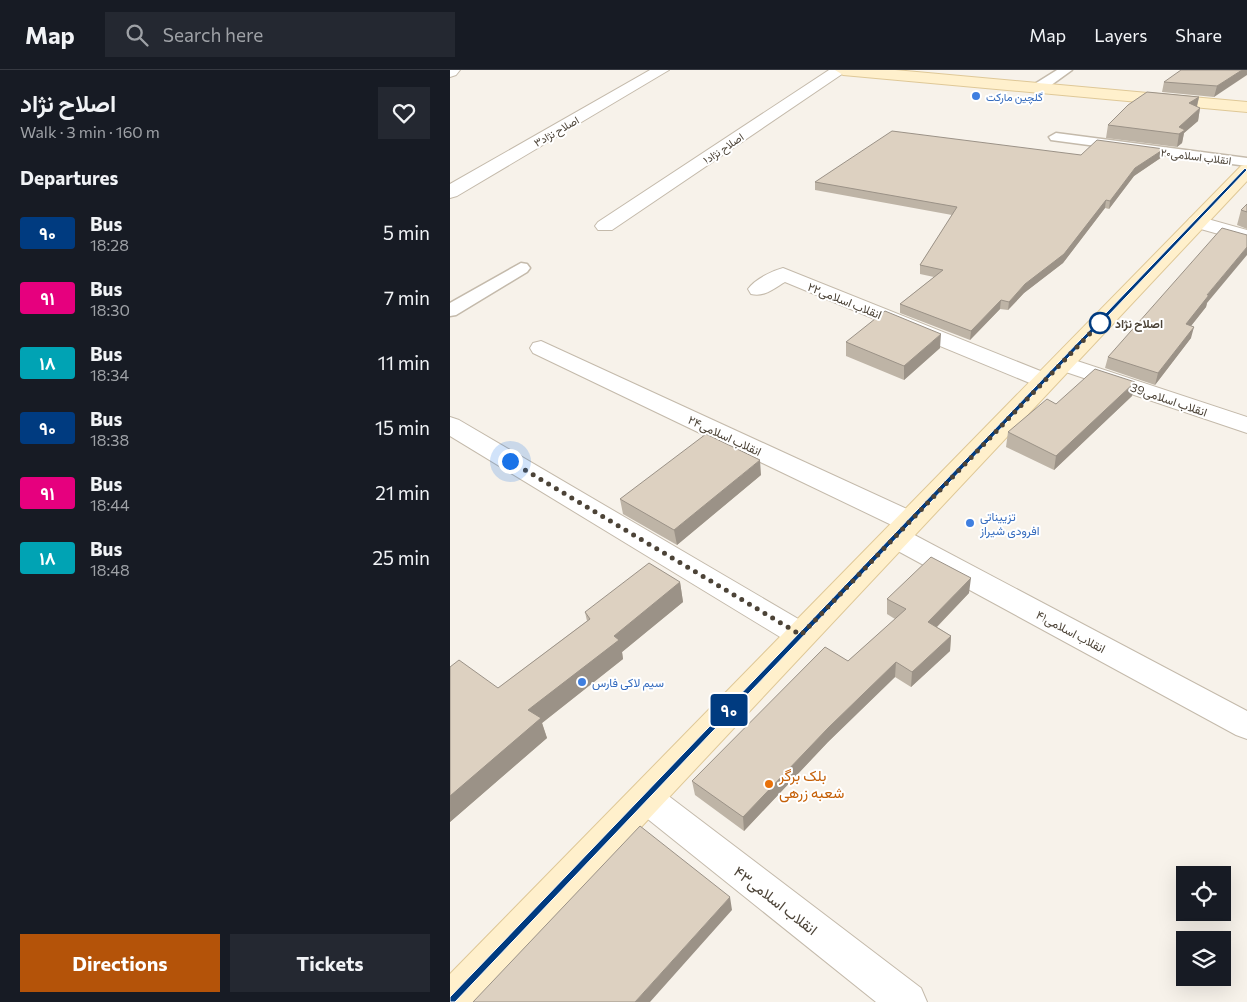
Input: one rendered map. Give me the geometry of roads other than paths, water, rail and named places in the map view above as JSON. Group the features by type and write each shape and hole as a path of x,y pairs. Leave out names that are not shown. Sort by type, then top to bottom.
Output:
{"main road":[{"path":"842,70 1247,107"},
{"path":"450,1002 1247,170"}],"street":[{"name":"اصلاح نژاد۳","path":"450,192 661,70"},
{"name":"اصلاح نژاد۱","path":"605,226 842,70"},
{"path":"1197,222 1247,236"},
{"name":"انقلاب اسلامی۲۲","path":"759,289 783,274 1053,372"},
{"name":"انقلاب اسلامی۲۴","path":"540,348 902,530"},
{"name":"39انقلاب اسلامی","path":"1053,372 1247,425"},
{"path":"450,425 801,635"},
{"name":"انقلاب اسلامی۴۱","path":"902,530 1247,726"},
{"name":"انقلاب اسلامی۴۳","path":"646,798 907,1002"}],"lane":[{"path":"1038,88 1066,70"},
{"name":"انقلاب اسلامی۲۰","path":"1056,137 1247,162"},
{"path":"450,311 521,268"}],"place":[{"name":"گلچین مارکت","path":"976,96"},
{"name":"اصلاح نژاد","path":"1100,323"},
{"name":"تزییناتی افرودی شیراز","path":"970,523"},
{"name":"سیم لاکی فارس","path":"582,682"},
{"name":"بلک برگر شعبه زرهی","path":"769,784"}]}
